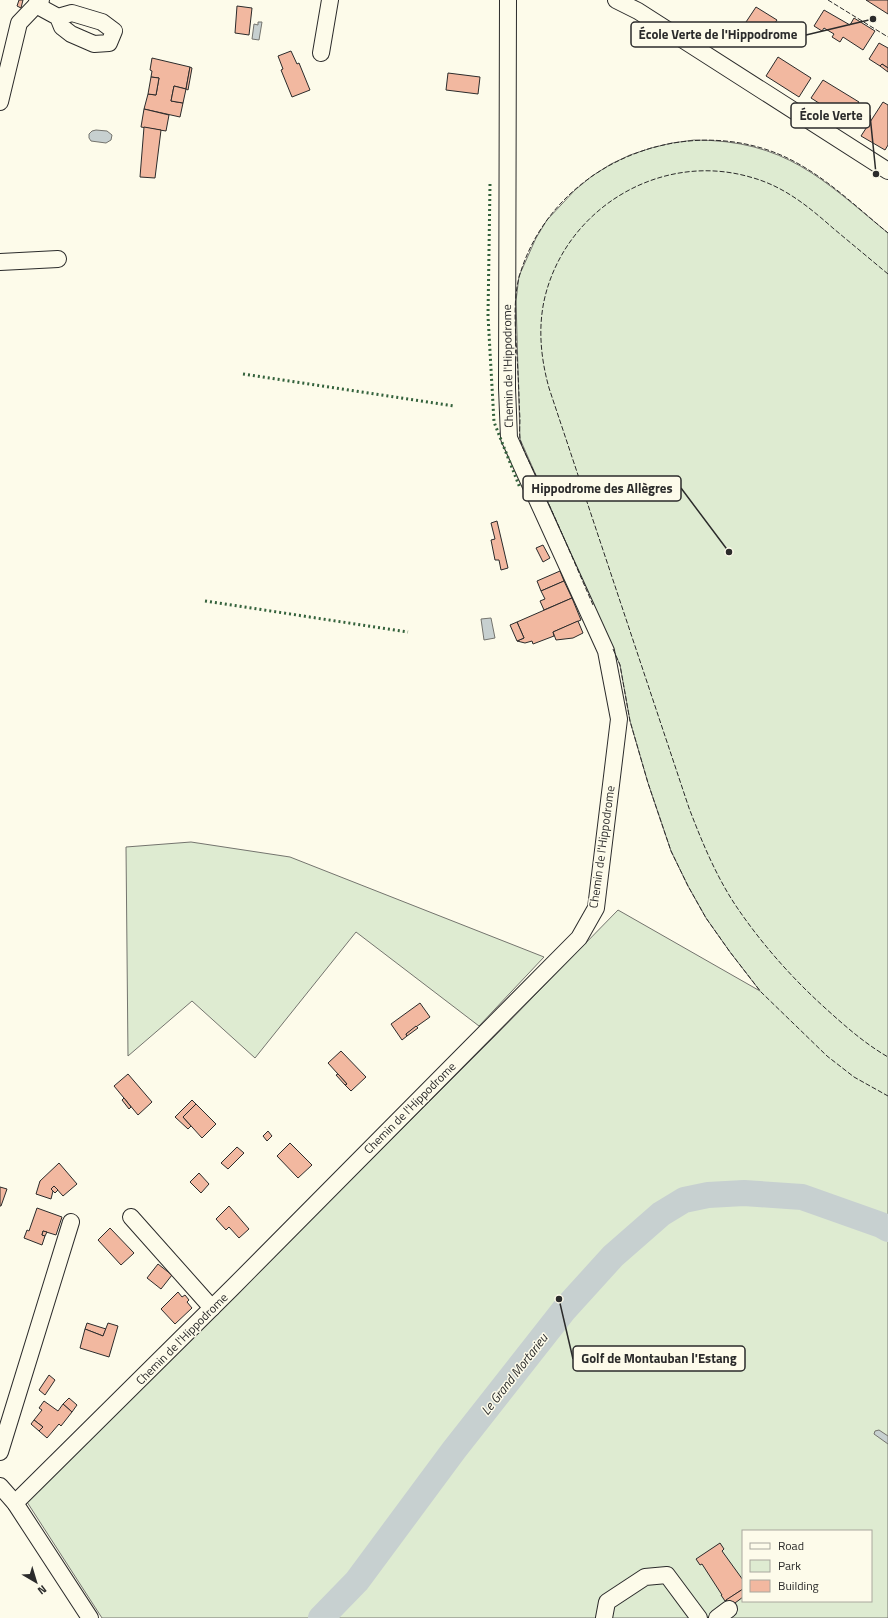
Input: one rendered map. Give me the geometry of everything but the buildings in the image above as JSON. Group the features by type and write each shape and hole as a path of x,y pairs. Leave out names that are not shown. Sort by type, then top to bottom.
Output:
{"street":[{"path":"321,53 330,0"},
{"name":"Chemin de l'Hippodrome","path":"15,1503 212,1308 579,938 596,908 620,719 606,651 509,438 507,388 508,0"},
{"path":"616,0 638,11 888,171"},
{"path":"0,102 19,23 38,3 58,17"},
{"path":"0,262 58,259"},
{"path":"131,1217 212,1308"},
{"path":"0,1452 71,1222"},
{"path":"0,1486 15,1503 90,1618"},
{"path":"604,1618 607,1602 645,1577 666,1575 699,1618"}],"green space":[{"path":"694,140 726,142 754,147 778,155 801,166 822,180 888,233 888,1618 102,1618 27,1502 494,1037 618,910 760,991 706,918 671,851 648,783 630,721 620,665 520,439 516,301 519,276 536,238 547,220 575,190 592,176 611,164 630,155 651,148"},
{"path":"191,842 290,857 544,957 479,1026 356,932 255,1058 192,1001 128,1056 126,847"}],"shaded area":[{"path":"258,22 262,22 259,40 252,39 254,24 258,25"},
{"path":"96,130 107,131 112,135 111,140 106,143 91,141 89,134"},
{"path":"491,618 495,638 484,640 481,619"},
{"path":"879,1430 888,1436 888,1444 874,1434 875,1431"}],"waterway":[{"name":"Le Grand Mortarieu","path":"321,1618 357,1581 454,1450 564,1310 613,1256 661,1214 684,1200 708,1195 744,1193 802,1197 881,1225 888,1229"}],"hedge":[{"path":"490,184 488,316 494,422 520,488"},
{"path":"243,374 454,406"},
{"path":"205,601 408,632"}],"fence":[{"path":"828,0 888,37"},
{"path":"593,605 524,450 520,437 515,324 517,285 520,274 535,239 556,209 583,183 614,163 648,149 684,142 721,141 758,147 777,153 795,162 828,183 888,233"},
{"path":"888,274 805,205 774,186 750,177 716,171 683,172 651,181 621,195 594,214 572,239 555,268 544,301 541,323 542,355 549,388 689,808 710,858 722,883 736,906 788,972 839,1021 879,1052 888,1057"},
{"path":"613,649 620,665 630,721 648,783 671,851 706,918 761,992 827,1056 854,1077 888,1096"}],"place":[{"name":"École Verte de l'Hippodrome","path":"873,19"},
{"name":"École Verte","path":"876,174"},
{"name":"Hippodrome des Allègres","path":"729,552"},
{"name":"Golf de Montauban l'Estang","path":"559,1299"}]}
